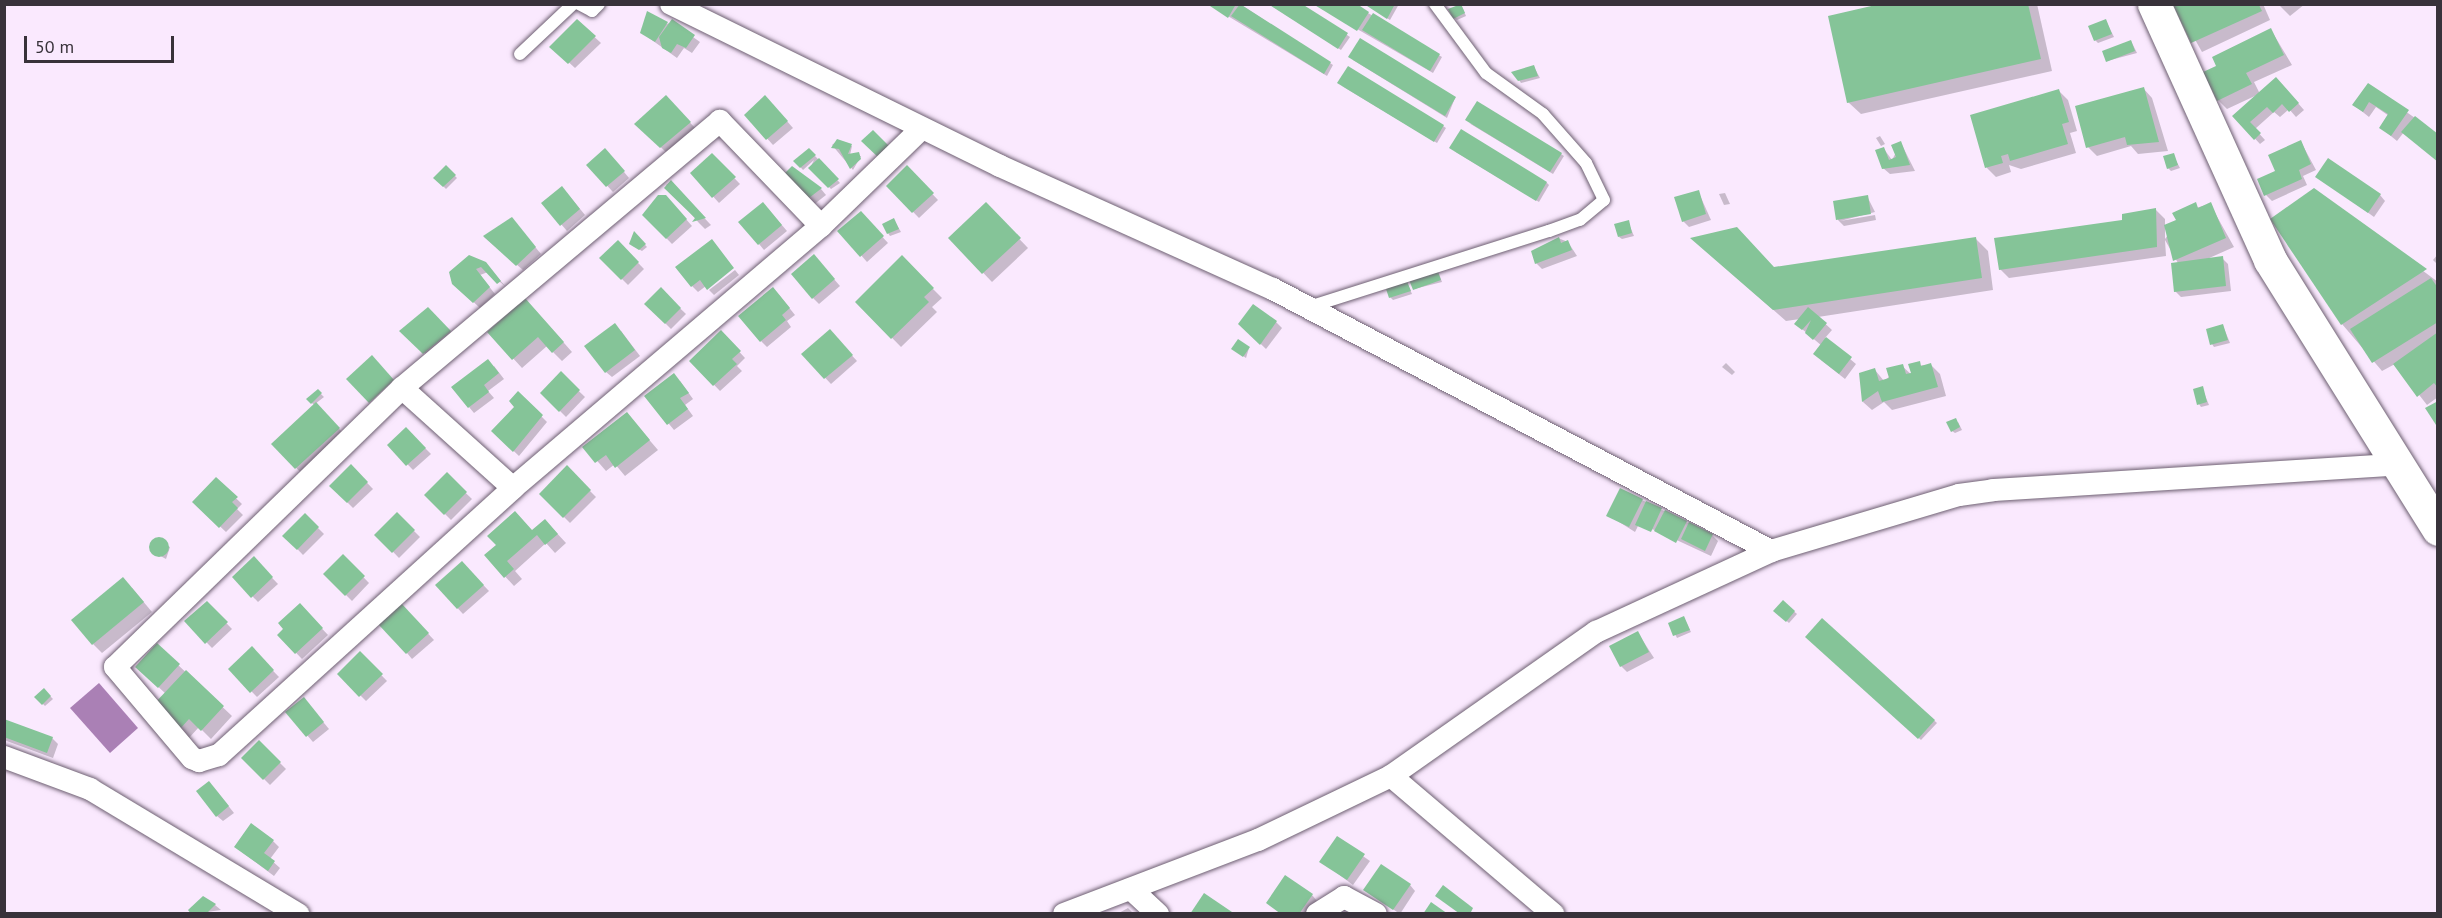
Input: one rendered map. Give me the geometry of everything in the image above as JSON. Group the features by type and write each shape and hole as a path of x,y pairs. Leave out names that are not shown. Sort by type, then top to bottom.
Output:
{"street":[{"path":"671,4 921,129 1308,307 1771,551"},
{"path":"2154,4 2270,260 2393,465 2438,529"},
{"path":"821,226 720,121 402,388 115,667 192,758 199,761 219,755 513,488 821,226 921,129"},
{"path":"402,388 513,488"},
{"path":"1064,914 1258,840 1391,776 1596,632 1771,551 1993,490 2393,465"},
{"path":"4,757 90,789 298,914"},
{"path":"1391,776 1553,914"},
{"path":"1131,889 1158,914"},
{"path":"1317,914 1344,897 1376,914"}],"lane":[{"path":"520,54 573,4"},
{"path":"579,4 592,11 599,4"},
{"path":"1308,307 1570,224 1604,200 1586,163 1543,114 1486,74 1436,4"}],"shaded area":[{"path":"99,683 138,728 110,753 70,708"}],"building":[{"path":"1207,4 1236,4 1228,18"},
{"path":"1240,4 1331,62 1324,74 1231,16"},
{"path":"1268,4 1302,4 1348,33 1338,49"},
{"path":"1313,4 1357,4 1369,12 1357,31"},
{"path":"1364,4 1395,4 1387,19"},
{"path":"1461,4 1465,13 1453,19 1448,9"},
{"path":"1880,4 2028,4 2041,59 1847,103 1828,16"},
{"path":"2173,5 2259,5 2262,11 2191,43"},
{"path":"647,11 668,22 655,42 640,33"},
{"path":"1373,13 1440,54 1430,71 1362,30"},
{"path":"577,19 596,36 568,64 549,47"},
{"path":"672,19 695,35 686,48 677,44 671,53 662,48 659,37"},
{"path":"2106,19 2112,34 2094,41 2088,26"},
{"path":"2271,28 2284,55 2246,73 2252,84 2217,101 2203,72 2216,66 2212,57"},
{"path":"1360,38 1456,97 1445,116 1348,57"},
{"path":"2131,40 2135,51 2106,62 2102,51"},
{"path":"1534,65 1538,76 1518,81 1511,72"},
{"path":"1348,66 1444,125 1434,142 1337,83"},
{"path":"2276,77 2299,103 2289,112 2282,104 2273,113 2267,107 2250,122 2261,133 2254,140 2232,116"},
{"path":"2368,83 2409,110 2391,136 2379,128 2388,114 2369,102 2363,112 2352,105"},
{"path":"2144,87 2159,142 2127,145 2125,137 2086,148 2075,106"},
{"path":"2059,89 2069,122 2062,124 2068,144 2010,161 2008,154 2001,156 2003,163 1985,168 1970,115"},
{"path":"666,95 691,122 660,148 634,124"},
{"path":"765,95 788,121 766,140 744,115"},
{"path":"1477,101 1562,153 1550,172 1465,120"},
{"path":"2415,116 2438,134 2438,162 2401,132"},
{"path":"1461,129 1547,182 1536,201 1449,148"},
{"path":"873,130 892,149 881,160 861,141"},
{"path":"837,139 852,144 848,154 859,152 861,159 850,169 839,149 831,148"},
{"path":"2301,140 2311,164 2299,170 2302,179 2264,196 2257,179 2275,171 2268,155"},
{"path":"1901,141 1910,165 1882,169 1875,150 1884,147 1889,160 1896,157 1891,145"},
{"path":"605,148 625,171 606,187 586,165"},
{"path":"809,148 816,155 800,168 793,161"},
{"path":"712,153 736,177 712,198 690,173"},
{"path":"2174,153 2178,165 2167,169 2163,156"},
{"path":"819,158 839,179 828,188 808,168"},
{"path":"2328,158 2381,194 2368,213 2315,177"},
{"path":"446,165 456,175 443,187 433,178"},
{"path":"907,165 934,193 912,213 886,186"},
{"path":"792,166 822,188 805,201 781,177"},
{"path":"671,180 706,218 692,222 695,218 664,188"},
{"path":"562,186 580,209 560,226 541,203"},
{"path":"2314,188 2427,269 2341,325 2270,219"},
{"path":"1699,190 1706,214 1682,222 1674,197"},
{"path":"658,195 666,195 687,219 666,239 642,215"},
{"path":"1868,195 1871,214 1836,220 1833,201"},
{"path":"763,202 782,225 758,245 738,222"},
{"path":"986,202 1021,238 982,274 948,238"},
{"path":"2196,202 2198,208 2211,202 2226,238 2173,261 2164,225 2176,220 2172,213"},
{"path":"2156,208 2157,247 1999,270 1994,238 2122,220 2122,214"},
{"path":"861,211 884,236 860,257 837,231"},
{"path":"512,217 536,247 516,266 483,236"},
{"path":"894,218 899,229 887,234 882,224"},
{"path":"1629,220 1632,233 1618,237 1614,224"},
{"path":"1737,227 1774,267 1976,237 1982,278 1773,310 1690,238"},
{"path":"634,231 646,244 639,250 629,244"},
{"path":"1559,237 1561,243 1568,240 1572,250 1535,264 1531,251"},
{"path":"712,239 734,268 707,290 700,280 691,287 675,267"},
{"path":"618,240 639,262 621,280 599,258"},
{"path":"814,254 835,279 812,299 791,274"},
{"path":"469,255 486,262 501,281 497,284 481,267 476,269 490,287 473,303 452,284 449,272"},
{"path":"902,255 934,288 924,297 929,302 891,339 855,302"},
{"path":"2223,256 2226,286 2174,292 2171,263"},
{"path":"1436,267 1441,280 1413,290 1408,277"},
{"path":"2431,278 2438,288 2438,322 2372,363 2350,329"},
{"path":"1406,279 1411,291 1389,298 1385,286"},
{"path":"661,287 681,308 665,324 644,304"},
{"path":"773,287 790,308 782,315 786,320 760,342 738,316"},
{"path":"525,298 564,342 552,353 538,337 512,360 487,332"},
{"path":"1253,304 1277,321 1260,345 1238,324"},
{"path":"428,307 451,331 423,354 399,331"},
{"path":"1808,307 1827,323 1813,340 1805,333 1811,320 1802,330 1794,324"},
{"path":"615,323 635,350 605,373 584,346"},
{"path":"2223,324 2228,340 2210,345 2206,329"},
{"path":"830,329 853,355 824,379 801,354"},
{"path":"721,330 741,351 732,359 737,364 713,386 689,361"},
{"path":"2438,332 2438,388 2434,383 2417,397 2393,364"},
{"path":"1826,337 1852,357 1839,374 1813,354"},
{"path":"1238,339 1250,347 1243,357 1231,349"},
{"path":"372,355 394,380 369,403 346,379"},
{"path":"488,359 499,373 484,385 489,392 468,408 451,387"},
{"path":"1920,361 1921,366 1931,363 1938,387 1882,402 1878,391 1862,402 1859,373 1875,368 1879,381 1889,378 1886,368 1903,364 1906,374 1911,373 1908,364"},
{"path":"561,371 580,390 559,412 540,393"},
{"path":"674,373 689,393 680,398 688,409 667,425 644,396"},
{"path":"2203,386 2207,402 2197,405 2193,389"},
{"path":"318,389 322,393 311,404 306,399"},
{"path":"518,391 543,415 513,452 491,431 514,407 509,401"},
{"path":"2438,401 2438,428 2425,408"},
{"path":"316,402 340,428 295,469 271,444"},
{"path":"627,412 650,440 615,468 606,455 595,463 582,447"},
{"path":"1956,418 1960,427 1951,432 1946,422"},
{"path":"406,427 426,448 406,466 387,445"},
{"path":"351,464 368,482 347,503 329,486"},
{"path":"567,465 591,490 563,518 539,494"},
{"path":"447,472 467,492 444,515 424,495"},
{"path":"216,477 238,497 232,502 238,508 219,528 192,502"},
{"path":"1620,488 1643,499 1629,527 1606,516"},
{"path":"1646,501 1662,508 1651,532 1635,525"},
{"path":"1665,510 1687,521 1676,543 1654,531"},
{"path":"515,511 532,530 545,519 558,534 545,545 537,535 507,561 514,569 504,578 484,555 496,545 487,536"},
{"path":"397,512 415,530 392,553 374,535"},
{"path":"305,513 319,527 297,550 282,536"},
{"path":"1689,522 1713,534 1705,551 1681,539"},
{"path":"155,537 163,537 169,543 169,551 163,557 155,557 149,551 149,543"},
{"path":"343,554 365,576 345,596 323,574"},
{"path":"254,556 273,577 251,598 232,577"},
{"path":"462,561 484,585 457,609 435,585"},
{"path":"123,577 144,602 92,645 71,620"},
{"path":"1783,600 1795,611 1786,622 1773,611"},
{"path":"207,601 228,622 205,644 184,621"},
{"path":"300,603 323,628 295,654 277,635 283,629 278,623"},
{"path":"401,603 429,633 406,654 378,624"},
{"path":"1684,616 1690,630 1673,636 1668,623"},
{"path":"1822,618 1935,720 1918,739 1805,637"},
{"path":"1638,631 1649,652 1620,667 1609,646"},
{"path":"157,643 180,664 158,688 135,667"},
{"path":"252,646 274,670 250,693 228,669"},
{"path":"360,651 383,674 359,697 337,674"},
{"path":"186,670 224,706 201,731 189,719 179,730 153,705"},
{"path":"44,688 51,696 42,705 34,697"},
{"path":"304,697 324,722 306,737 285,712"},
{"path":"4,719 53,737 47,753 4,737"},
{"path":"259,740 281,762 263,780 241,758"},
{"path":"209,781 229,806 216,817 196,791"},
{"path":"251,823 274,840 264,853 275,861 268,871 234,847"},
{"path":"1337,836 1365,854 1347,880 1319,862"},
{"path":"1381,864 1411,884 1393,910 1363,890"},
{"path":"1285,875 1313,894 1299,914 1281,914 1266,903"},
{"path":"1443,885 1473,908 1470,914 1460,914 1435,896"},
{"path":"1204,893 1232,912 1230,914 1190,914"},
{"path":"203,896 216,904 206,914 191,914 188,910"},
{"path":"1431,902 1448,914 1423,914"}]}
